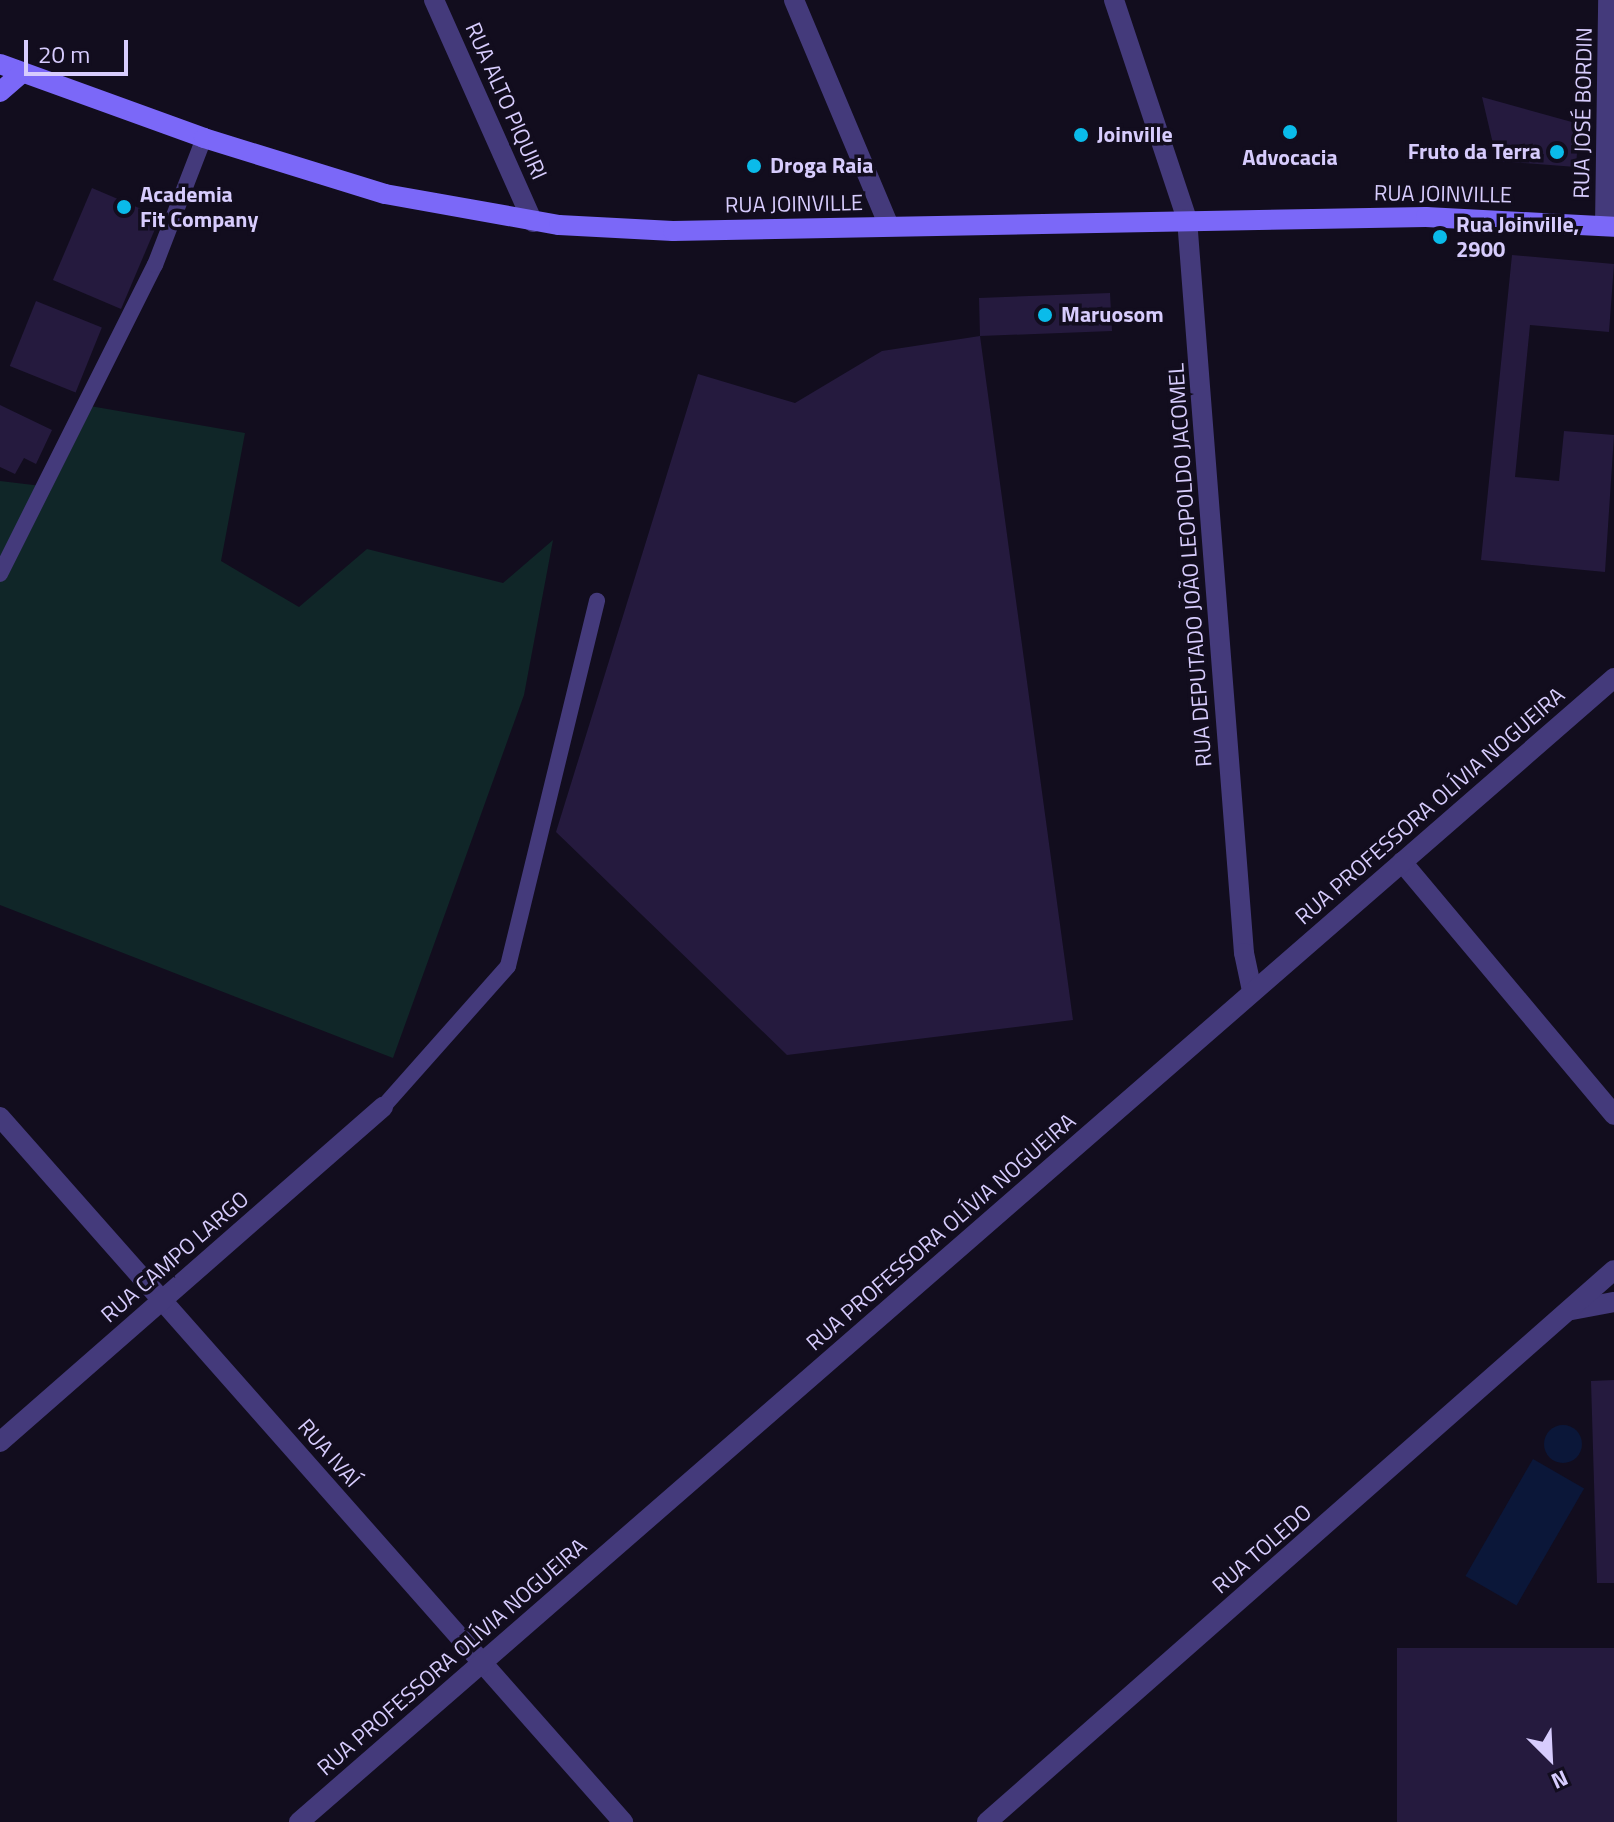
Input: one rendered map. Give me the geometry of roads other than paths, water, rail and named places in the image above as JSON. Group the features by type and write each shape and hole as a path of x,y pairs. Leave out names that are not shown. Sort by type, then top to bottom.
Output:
{"main road":[{"name":"RUA JOINVILLE","path":"0,64 204,138 385,194 533,222 673,231 1187,219 1495,218 1610,226"},
{"path":"0,92 22,73"}],"street":[{"name":"RUA ALTO PIQUIRI","path":"434,0 533,222"},
{"path":"794,0 889,226"},
{"name":"RUA DEPUTADO JOÃO LEOPOLDO JACOMEL","path":"1114,0 1187,219 1244,953 1252,992"},
{"name":"RUA JOSÉ BORDIN","path":"1608,0 1610,226"},
{"name":"RUA PROFESSORA OLÍVIA NOGUEIRA","path":"299,1822 1614,678"},
{"path":"1402,862 1614,1115"},
{"name":"RUA CAMPO LARGO","path":"0,1442 383,1107"},
{"name":"RUA IVAÍ","path":"0,1117 623,1822"},
{"name":"RUA TOLEDO","path":"987,1822 1614,1270"},
{"name":"RUA TOLEDO","path":"1569,1312 1614,1302"}],"lane":[{"path":"0,574 155,265 204,138"},
{"path":"383,1107 508,966 597,601"}],"water":[{"path":"1563,1425 1577,1430 1582,1444 1577,1458 1563,1463 1549,1458 1544,1444 1549,1430"},
{"path":"1533,1459 1584,1488 1517,1605 1466,1576"}],"place":[{"name":"Advocacia","path":"1290,132"},
{"name":"Joinville","path":"1081,135"},
{"name":"Fruto da Terra","path":"1557,152"},
{"name":"Droga Raia","path":"754,166"},
{"name":"Academia Fit Company","path":"124,207"},
{"name":"Rua Joinville, 2900","path":"1440,237"},
{"name":"Maruosom","path":"1045,315"}]}
